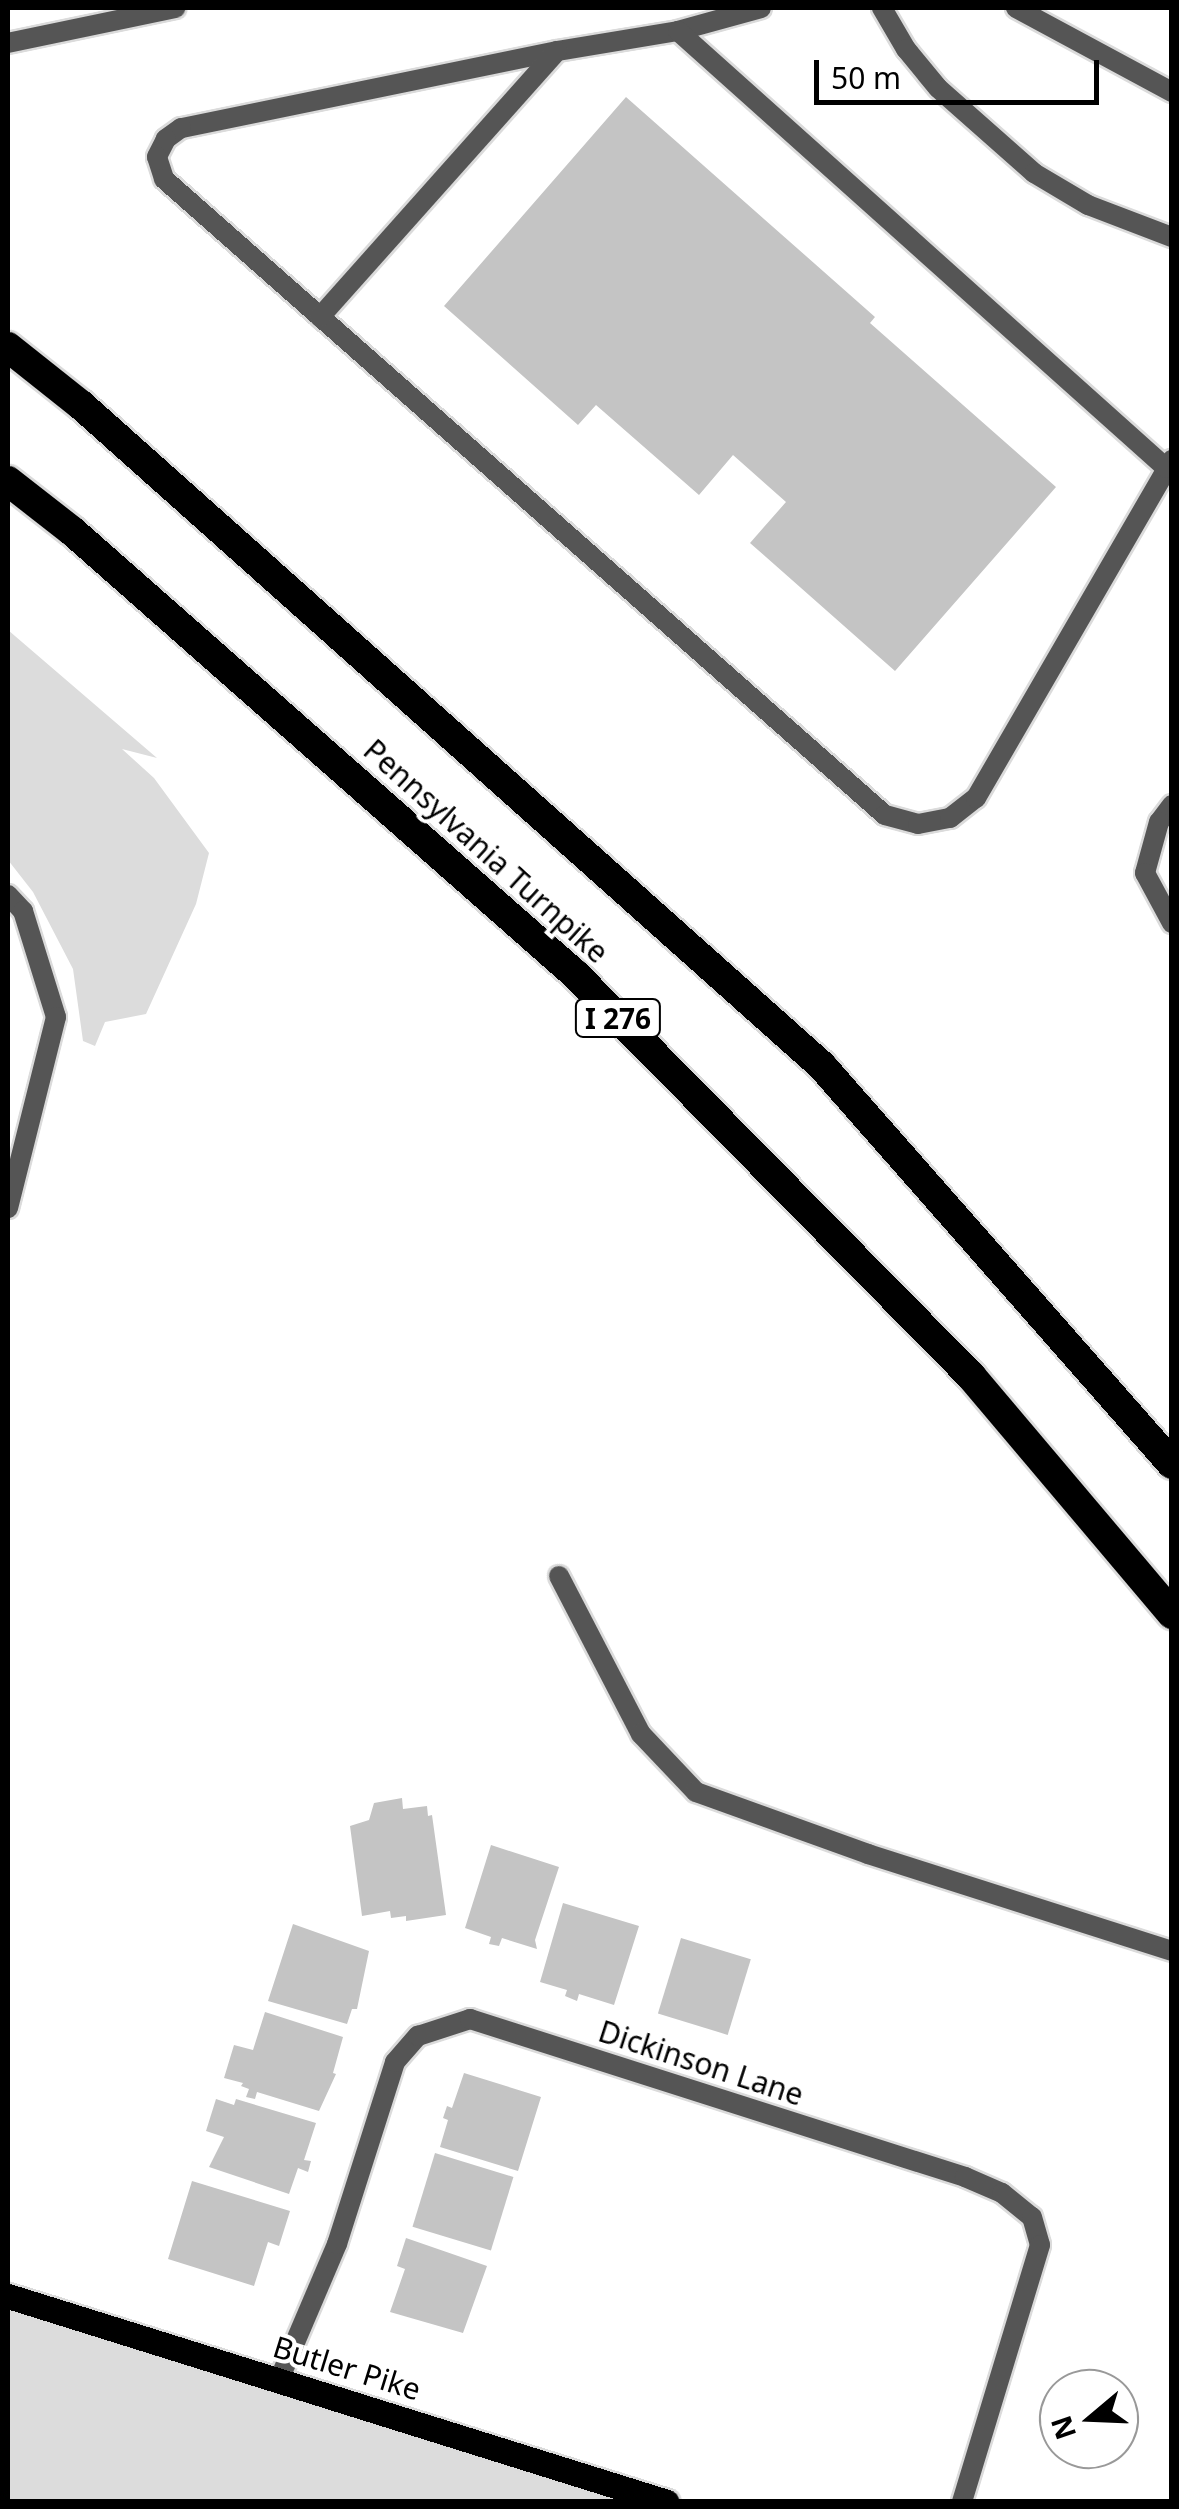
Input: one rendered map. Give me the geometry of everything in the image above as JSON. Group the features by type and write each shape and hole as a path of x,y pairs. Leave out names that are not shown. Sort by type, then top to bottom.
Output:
{"highway":[{"name":"Pennsylvania Turnpike","path":"8,347 81,405 822,1066 1172,1464"},
{"name":"Pennsylvania Turnpike","path":"8,481 72,531 576,975 972,1376 1172,1614"}],"main road":[{"name":"Butler Pike","path":"8,2296 668,2502"}],"street":[{"path":"8,43 174,8"},
{"path":"678,31 1169,464 976,798 950,818 918,824 885,816 164,179 157,157 166,139 181,128 557,51 678,31 761,8"},
{"path":"882,8 906,49 938,88 1034,173 1088,205 1172,236"},
{"path":"1016,8 1172,92"},
{"path":"320,317 557,51"},
{"path":"1172,805 1159,822 1145,873 1172,922"},
{"path":"8,895 22,911 56,1017 8,1208"},
{"path":"559,1576 641,1734 696,1792 868,1854 1172,1951"},
{"name":"Dickinson Lane","path":"279,2380 337,2244 395,2062 418,2036 470,2019 965,2177 1002,2193 1032,2218 1040,2245 962,2502"}],"shaded area":[{"path":"8,630 157,758 122,749 154,778 209,853 196,904 146,1014 105,1022 95,1046 83,1041 73,969 33,892 8,860"},
{"path":"14,2298 667,2502 8,2502 8,2309"}],"building":[{"path":"626,97 875,317 870,323 1056,487 895,671 750,543 786,502 733,455 699,495 596,405 578,425 444,306"},
{"path":"402,1798 403,1809 427,1806 428,1816 432,1815 446,1915 406,1921 406,1916 391,1918 390,1911 362,1916 350,1826 369,1820 374,1803"},
{"path":"491,1845 559,1867 535,1940 537,1949 502,1938 499,1946 489,1944 491,1937 465,1928"},
{"path":"563,1903 639,1926 614,2005 579,1994 577,2001 565,1996 567,1990 540,1982"},
{"path":"293,1924 369,1951 357,2009 352,2009 347,2024 268,2001"},
{"path":"681,1938 751,1959 728,2035 658,2014"},
{"path":"265,2012 343,2037 333,2073 336,2074 319,2111 257,2092 255,2099 246,2097 249,2089 241,2086 243,2083 224,2078 234,2045 253,2050"},
{"path":"464,2073 541,2097 518,2171 440,2147 448,2120 443,2118 447,2106 452,2108"},
{"path":"216,2099 234,2105 236,2099 316,2123 304,2160 311,2161 308,2172 298,2168 289,2194 209,2167 224,2137 206,2131"},
{"path":"435,2153 513,2177 491,2251 412,2227"},
{"path":"192,2181 290,2211 279,2246 268,2242 254,2286 168,2259"},
{"path":"406,2238 487,2266 463,2333 390,2312 405,2269 397,2266"}]}
